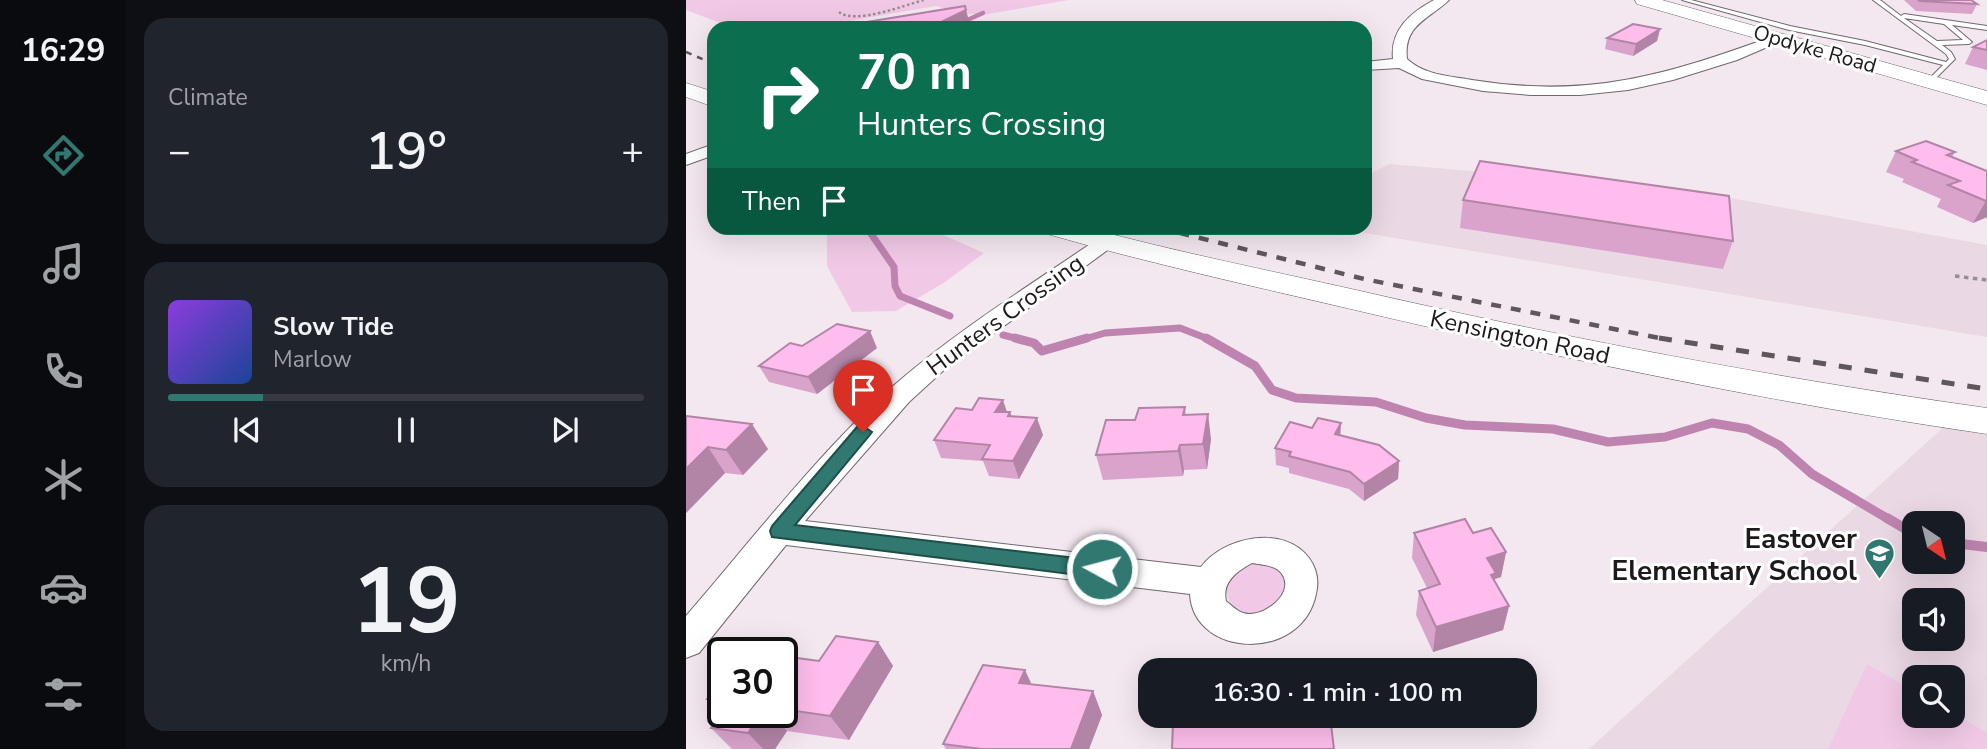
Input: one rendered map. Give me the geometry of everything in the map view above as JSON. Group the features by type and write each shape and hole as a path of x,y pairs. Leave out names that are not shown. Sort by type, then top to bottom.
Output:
{"street":[{"path":"1402,63 1398,50 1406,29 1421,12 1443,0"},
{"name":"Opdyke Road","path":"1646,0 1987,98"},
{"path":"1372,65 1402,63 1428,75 1481,86 1526,90 1581,89 1633,85 1664,78 1779,39"},
{"path":"686,89 707,97"},
{"path":"686,160 707,152"},
{"name":"Kensington Road","path":"1081,235 1487,331 1644,364 1790,391 1987,421"},
{"name":"Hunters Crossing","path":"686,642 863,432 899,396 935,364 1105,242"},
{"path":"779,531 1209,582"}],"lane":[{"path":"1685,0 1789,28 1804,29 1948,64"},
{"path":"1876,0 1952,56 1948,64 1930,82"},
{"path":"1899,16 1987,28"},
{"path":"1936,43 1969,42 1944,22"}],"path":[{"path":"839,12 844,16 859,17 924,0"},
{"path":"1955,276 1987,280"}],"shaded area":[{"path":"686,0 1068,0 983,15 960,13 936,6 849,21 715,21 686,10"},
{"path":"1390,164 1681,189 1987,245 1987,337 1372,234 1372,173"},
{"path":"827,235 943,235 984,253 945,282 896,311 852,312 827,266"},
{"name":"Eastover Elementary School","path":"1946,425 1987,431 1987,749 1589,749"},
{"path":"1253,563 1273,567 1287,583 1280,602 1263,612 1249,614 1232,605 1227,588 1231,578 1239,570"},
{"path":"1867,664 1902,684 1902,728 1965,728 1965,720 1987,733 1987,749 1828,749"}],"building":[{"path":"1918,0 1971,0 1977,4 1920,1"},
{"path":"965,6 966,10 943,21 873,21"},
{"path":"1633,24 1660,29 1636,44 1607,38"},
{"path":"1987,40 1987,50 1973,47"},
{"path":"1926,141 1955,152 1947,155 1987,171 1987,200 1948,185 1960,181 1912,162 1917,160 1896,151"},
{"path":"1480,161 1729,196 1733,241 1463,200"},
{"path":"837,324 870,331 808,377 759,366 790,343 802,346"},
{"path":"979,398 1003,400 995,412 1010,412 1008,416 1037,418 1013,461 982,459 990,445 934,440 956,408 972,410"},
{"path":"1185,407 1183,415 1208,414 1203,444 1180,445 1178,451 1096,455 1106,420 1135,420 1139,408"},
{"path":"686,416 752,424 726,450 708,447 686,469"},
{"path":"1318,418 1341,423 1335,434 1379,445 1399,461 1364,484 1350,472 1289,456 1291,452 1275,448 1290,422 1312,428"},
{"path":"1465,519 1473,533 1491,528 1506,552 1487,558 1496,573 1491,575 1509,606 1436,627 1419,591 1440,584 1414,533"},
{"path":"836,636 878,642 830,716 798,711 798,658 819,661"},
{"path":"983,665 1025,670 1019,683 1093,691 1071,749 981,749 943,744"},
{"path":"711,728 751,728 748,733"},
{"path":"1173,728 1331,728 1334,749 1172,749"}],"waterway":[{"path":"965,21 983,13"},
{"path":"872,235 894,267 895,286 900,296 950,316"},
{"path":"1081,340 1105,333 1180,328 1206,338"},
{"path":"1003,335 1022,340"},
{"path":"1015,338 1034,343 1042,351 1087,338"},
{"path":"1206,338 1211,340"},
{"path":"1206,338 1255,366 1272,390 1296,398 1376,402 1426,418 1465,425 1553,429 1608,442 1665,437 1712,423 1748,429 1779,445 1812,474 1890,520"},
{"path":"1887,518 1902,527"},
{"path":"1965,544 1987,547"}],"railway":[{"path":"686,52 707,61"},
{"path":"1188,235 1364,279 1659,338"},
{"path":"1659,338 1987,389"},
{"path":"1659,338 1669,340"}],"place":[{"name":"Eastover Elementary School","path":"1880,581"}],"route":[{"path":"863,432 779,531 1102,569"}]}
